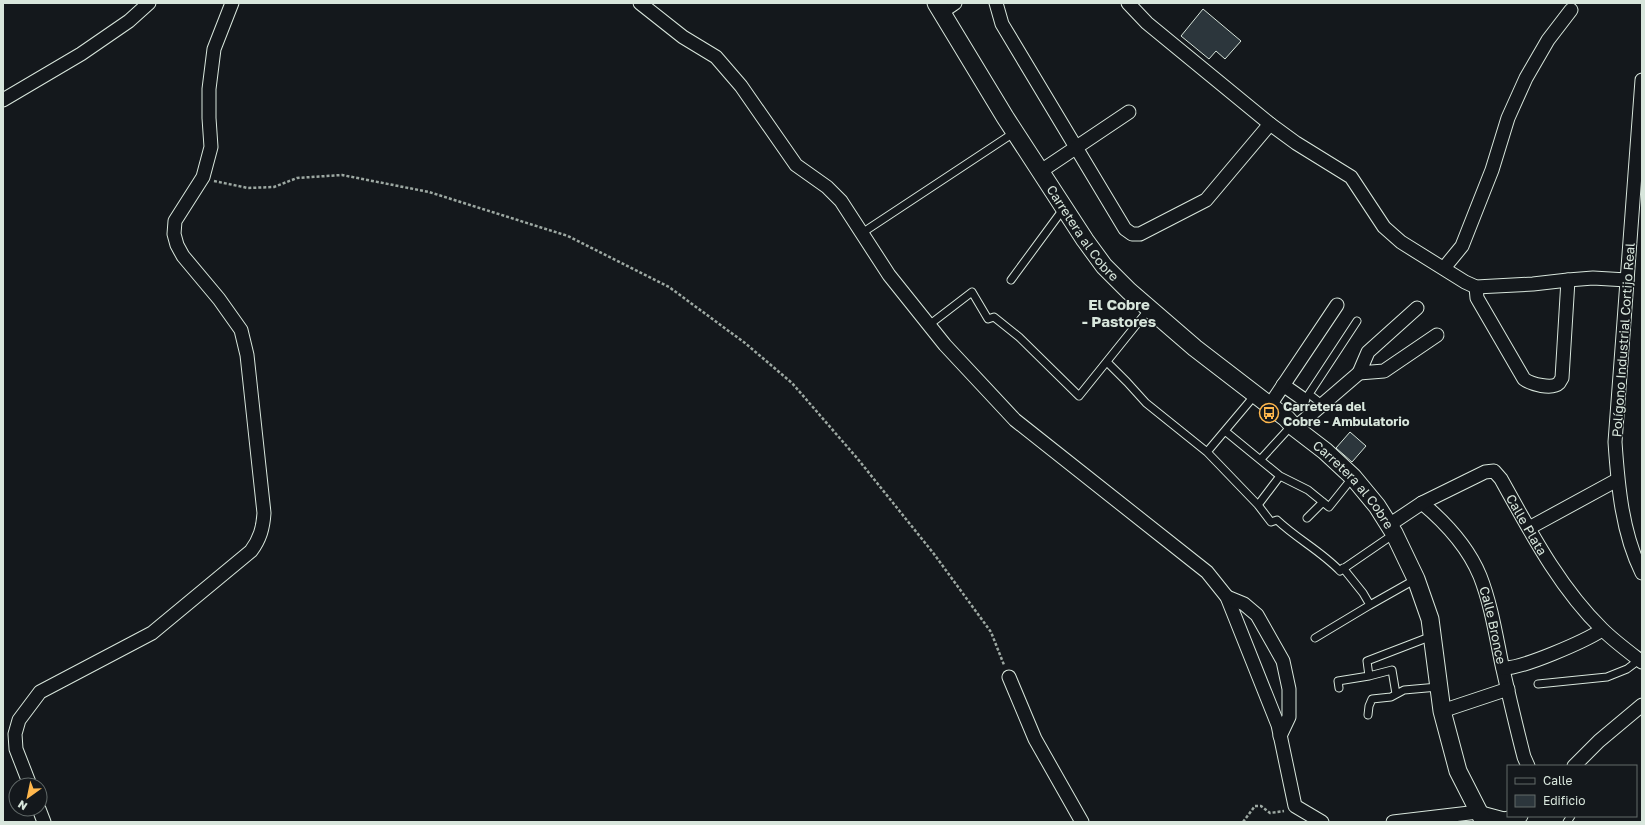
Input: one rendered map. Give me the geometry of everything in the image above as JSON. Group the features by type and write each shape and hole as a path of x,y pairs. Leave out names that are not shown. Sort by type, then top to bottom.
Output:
{"street":[{"path":"3,100 81,54 129,21 149,3"},
{"path":"27,777 16,749 15,734 19,720 40,692 152,633 251,551 258,540 263,527 264,513 247,355 241,330 219,299 183,256 177,245 174,234 175,221 203,177 211,147 209,89 214,50 232,3"},
{"path":"640,3 683,37 716,57 741,86 796,165 827,186 841,201 889,275 928,325 1015,420 1207,572 1227,597 1278,725 1295,806 1322,822"},
{"path":"996,3 1002,24 1125,229 1132,234 1140,234 1206,200 1270,124"},
{"path":"1128,3 1147,23 1270,124 1296,143 1351,177 1384,227 1401,242 1465,282 1476,287 1533,284 1593,278 1627,280"},
{"name":"Carretera al Cobre","path":"944,6 1015,132 1085,240 1104,266 1195,348 1270,405 1326,451 1353,477 1377,506 1392,529 1416,579 1430,619 1442,711 1458,771 1481,817"},
{"path":"1444,268 1462,246 1492,170 1508,118 1526,78 1548,40 1571,10"},
{"name":"Polígono Industrial Cortijo Real","path":"1642,80 1614,442 1617,480 1626,527 1633,552 1642,573"},
{"path":"1040,171 1129,112"},
{"path":"1476,287 1477,298 1524,380 1531,385 1554,386 1559,383 1562,378 1568,280"},
{"path":"1270,405 1337,305"},
{"path":"1294,426 1323,405 1359,373 1368,352 1417,308"},
{"path":"1359,373 1384,370 1437,335"},
{"path":"1283,385 1303,399"},
{"name":"Calle Plata","path":"1392,529 1422,503 1485,472 1494,471 1501,479 1529,528 1568,588 1602,630 1640,661"},
{"path":"1529,528 1617,480"},
{"name":"Calle Bronce","path":"1422,503 1438,516 1463,545 1480,576 1488,603 1524,757 1528,765"},
{"path":"1227,597 1244,604 1258,615 1283,661 1289,689 1289,717 1280,736"},
{"path":"1503,668 1510,668 1551,654 1595,635 1602,630"},
{"path":"1008,677 1035,739 1082,822"},
{"path":"1442,711 1508,689"},
{"path":"1575,765 1599,741 1642,706"},
{"path":"1393,822 1481,817 1504,819 1515,817"}],"lane":[{"path":"862,233 1015,132"},
{"path":"1011,280 1065,207"},
{"path":"928,325 972,292 988,319 994,317 1019,337 1079,396 1150,309"},
{"path":"1323,405 1309,394 1358,321"},
{"path":"1106,362 1146,403 1207,452 1258,505 1271,522 1276,520 1287,530 1329,560 1340,571 1392,529"},
{"path":"1207,452 1255,395"},
{"path":"1261,459 1294,426"},
{"path":"1225,431 1280,476 1308,490 1329,508 1353,477"},
{"path":"1258,505 1280,476"},
{"path":"1307,518 1323,502"},
{"path":"1343,568 1370,605"},
{"path":"1315,638 1416,579"},
{"path":"1369,676 1367,661 1432,636"},
{"path":"1538,684 1607,677 1627,669 1640,661"},
{"path":"1339,688 1338,681 1369,676 1392,670 1396,694"},
{"path":"1368,715 1369,706 1372,699 1391,697 1404,690 1439,687"}],"path":[{"path":"203,177 218,183 248,188 274,187 297,178 342,175 429,192 568,236 669,287 745,343 792,383 857,458 934,554 991,632 1008,677"},
{"path":"1243,822 1250,815 1254,807 1257,806 1261,806 1270,813 1284,811 1295,806"}],"building":[{"path":"1203,9 1241,41 1225,59 1216,51 1209,59 1181,36"},
{"path":"1350,432 1366,446 1352,462 1336,448"}],"place":[{"name":"Carretera del Cobre - Ambulatorio","path":"1269,413"}],"district":[{"name":"El Cobre - Pastores","path":"1119,314"}]}
